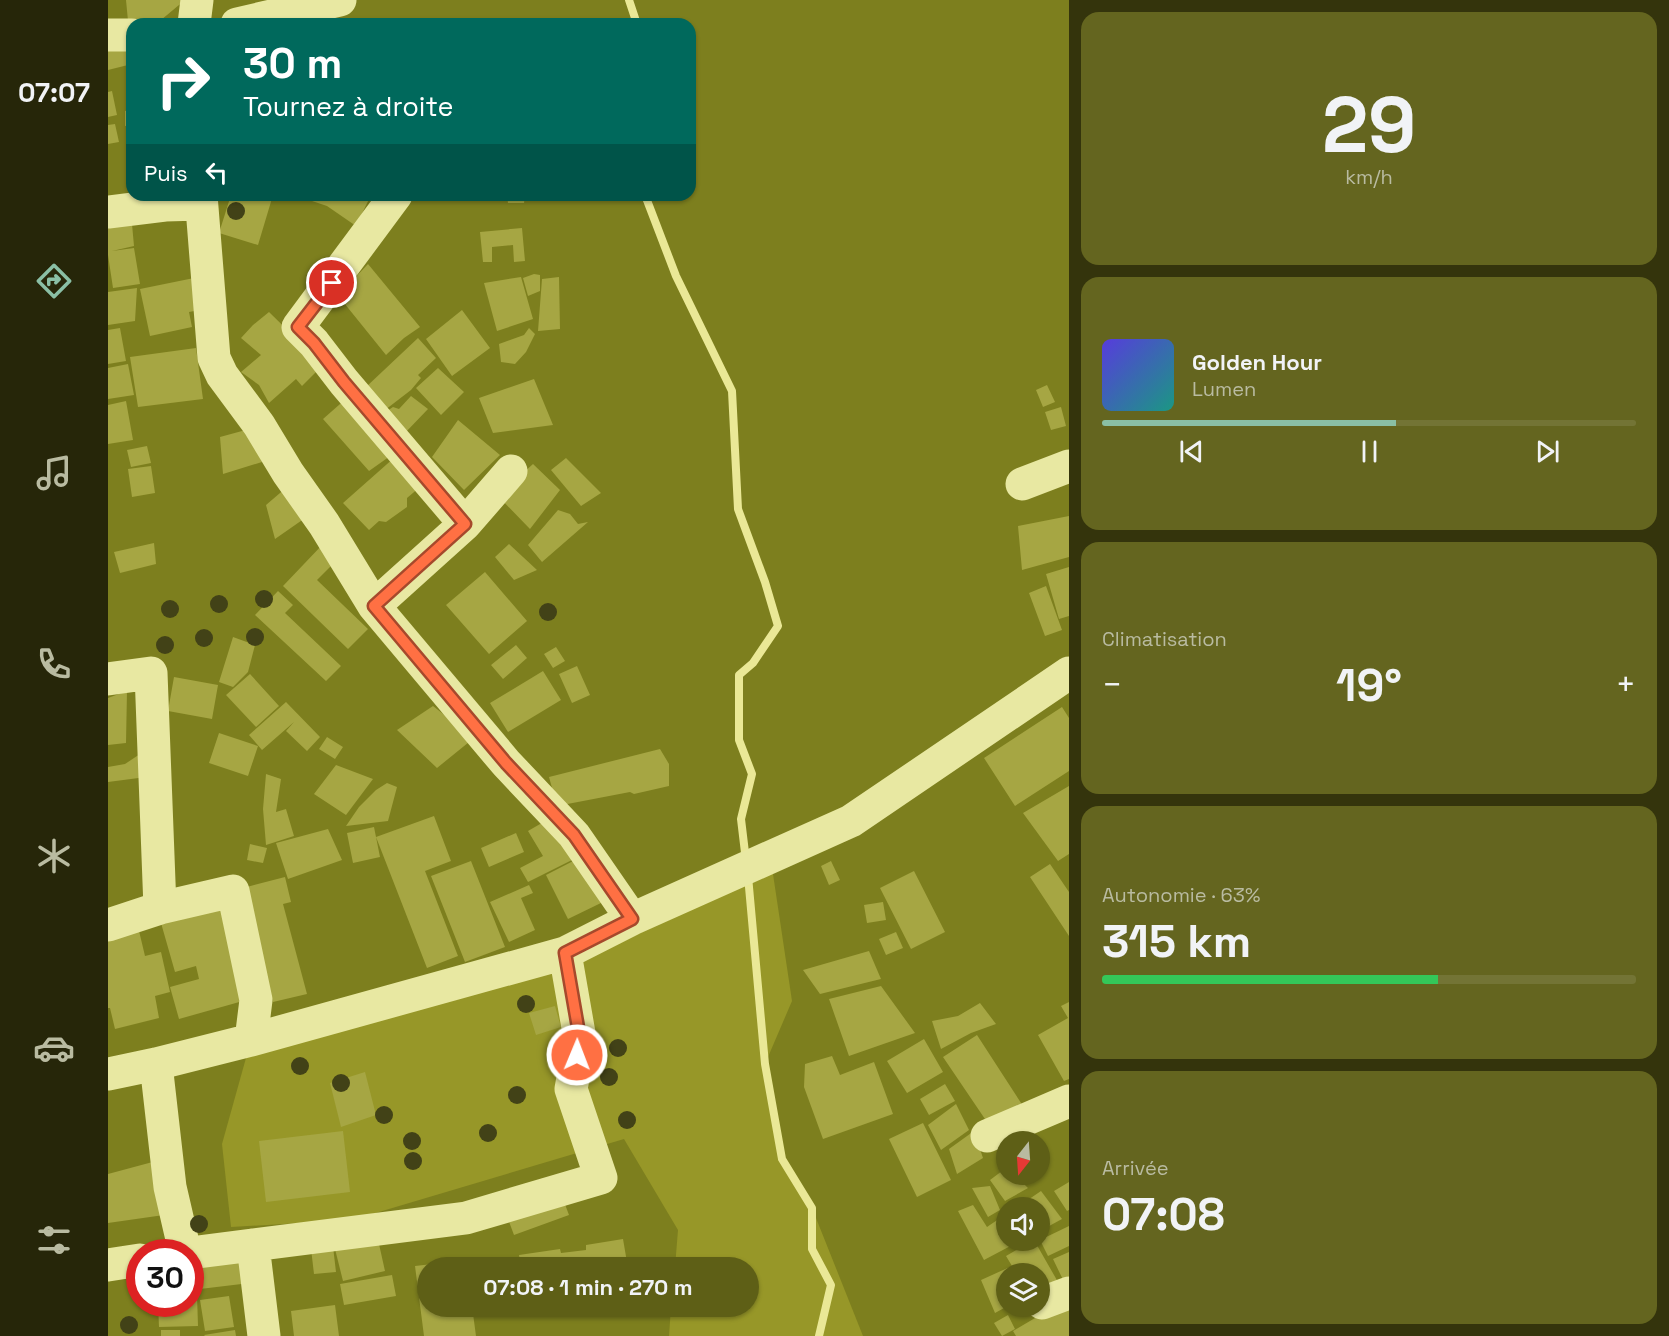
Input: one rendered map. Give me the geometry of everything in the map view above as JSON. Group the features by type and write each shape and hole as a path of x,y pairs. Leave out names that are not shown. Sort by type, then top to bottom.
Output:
{"street":[{"path":"195,18 197,0"},
{"path":"263,18 340,0"},
{"path":"108,35 126,35"},
{"path":"108,212 189,201"},
{"path":"201,201 214,358 222,375 259,425 288,473 335,541 374,606 506,763 574,835 632,919"},
{"path":"392,201 298,327 314,343 344,382 465,524"},
{"path":"1022,484 1069,466"},
{"path":"374,606 465,524 512,471"},
{"path":"108,679 151,673 160,908"},
{"path":"108,1074 251,1040 565,953 632,919 851,822 1069,673"},
{"path":"108,925 160,908 233,891 256,1000 251,1040"},
{"path":"204,1251 466,1218 602,1178 572,1089 580,1039 565,953"},
{"path":"156,1064 170,1187 182,1239"},
{"path":"987,1136 1069,1101"},
{"path":"253,1245 264,1336"},
{"path":"108,1265 126,1262"}],"shaded area":[{"path":"770,854 792,1001 765,1064 782,1159 812,1208 863,1336 669,1336 670,1317 759,1317 759,1257 676,1257 678,1230 624,1139 352,1220 231,1227 222,1144 251,1040 631,917"}],"building":[{"path":"126,0 185,0 163,18 128,18"},
{"path":"126,39 126,66 108,70 108,43"},
{"path":"112,91 117,115 108,117 108,92"},
{"path":"115,124 119,142 108,144 108,125"},
{"path":"229,201 271,201 258,245 219,233"},
{"path":"312,201 368,201 356,226 327,206"},
{"path":"508,201 524,201 524,203 508,203"},
{"path":"131,213 134,246 112,251 134,248 140,284 113,288 108,255 108,221"},
{"path":"522,228 525,261 514,262 513,245 492,247 492,262 483,262 480,232"},
{"path":"368,264 420,327 386,355 336,293 352,281"},
{"path":"534,274 540,275 540,291 528,296 523,278"},
{"path":"521,277 533,319 497,331 484,283"},
{"path":"559,277 560,329 538,331 542,279"},
{"path":"194,278 200,310 189,312 192,327 150,336 140,289"},
{"path":"137,288 135,321 108,325 108,292"},
{"path":"462,310 490,348 452,376 426,339"},
{"path":"269,312 323,365 302,386 296,379 269,403 259,385 241,372 261,355 241,338"},
{"path":"120,328 126,361 108,364 108,330"},
{"path":"529,328 535,334 526,352 515,364 501,362 499,344 524,335"},
{"path":"418,338 436,358 418,375 421,378 411,390 385,410 366,387"},
{"path":"196,348 203,399 138,407 130,357"},
{"path":"128,364 134,395 108,399 108,368"},
{"path":"438,368 464,392 441,415 416,388"},
{"path":"534,379 553,425 493,433 479,398"},
{"path":"1047,385 1055,402 1043,407 1036,390"},
{"path":"411,396 428,409 404,434 384,413 393,407 399,409"},
{"path":"348,397 393,454 369,471 323,419"},
{"path":"126,401 133,440 108,444 108,405"},
{"path":"1061,407 1066,426 1051,430 1045,412"},
{"path":"458,420 500,455 464,490 432,457"},
{"path":"253,428 262,462 223,474 220,437"},
{"path":"147,446 151,463 131,467 127,450"},
{"path":"395,457 420,487 407,498 407,507 386,522 379,521 369,530 343,503"},
{"path":"566,458 601,493 581,506 551,470"},
{"path":"533,464 560,490 530,529 498,496"},
{"path":"151,466 155,493 132,497 128,469"},
{"path":"287,487 308,516 275,539 266,505"},
{"path":"558,510 570,514 578,524 588,522 542,562 528,545"},
{"path":"1069,516 1069,557 1022,570 1018,526"},
{"path":"154,543 156,564 120,573 114,552"},
{"path":"324,543 339,558 317,580 368,629 348,649 283,586"},
{"path":"509,544 537,570 514,580 495,557"},
{"path":"1069,567 1069,616 1059,619 1046,574"},
{"path":"485,572 527,621 489,654 446,605"},
{"path":"1046,586 1062,630 1045,636 1029,593"},
{"path":"278,591 293,605 285,613 341,666 326,681 255,615"},
{"path":"233,637 255,645 248,672 233,687 219,682"},
{"path":"516,645 527,658 503,679 491,665"},
{"path":"556,647 565,661 553,668 544,654"},
{"path":"577,666 590,695 572,703 559,674"},
{"path":"543,671 561,700 508,732 490,703"},
{"path":"250,674 279,706 256,727 226,695"},
{"path":"174,677 218,685 212,719 168,711"},
{"path":"127,691 126,743 108,745 108,698"},
{"path":"286,702 320,737 307,751 286,731 294,722 262,750 249,735"},
{"path":"433,706 474,738 437,768 397,730"},
{"path":"1062,707 1069,718 1069,771 1015,806 984,758"},
{"path":"219,733 258,746 248,776 209,763"},
{"path":"327,737 343,747 335,759 319,749"},
{"path":"149,748 154,776 108,782 108,767 125,764"},
{"path":"660,749 669,764 669,786 557,806 549,777"},
{"path":"336,765 373,779 346,815 314,794"},
{"path":"266,774 281,779 276,812 286,809 294,836 266,845 263,809"},
{"path":"387,783 397,787 388,821 346,826 359,807 376,790"},
{"path":"1069,786 1069,854 1058,861 1023,813"},
{"path":"434,816 451,861 425,871 458,956 427,968 376,837"},
{"path":"547,820 574,859 528,882 520,868 543,856 528,831"},
{"path":"374,827 380,857 353,863 347,833"},
{"path":"328,829 342,860 288,879 276,843"},
{"path":"516,833 524,852 489,867 481,848"},
{"path":"250,844 267,848 263,863 247,860"},
{"path":"577,859 603,902 568,919 546,875"},
{"path":"471,861 505,947 465,962 431,876"},
{"path":"831,861 840,880 829,885 821,866"},
{"path":"1050,864 1069,892 1069,936 1030,877"},
{"path":"914,871 945,932 911,949 880,888"},
{"path":"285,877 291,902 283,904 307,994 273,1002 243,888"},
{"path":"529,885 533,893 521,898 535,930 509,942 490,902"},
{"path":"883,902 886,920 867,923 864,905"},
{"path":"223,906 250,999 179,1019 170,987 199,979 196,966 175,972 161,923"},
{"path":"135,914 145,956 161,952 170,992 155,996 159,1018 115,1029 110,1008 108,1008 108,920"},
{"path":"896,932 903,948 886,955 879,939"},
{"path":"869,951 881,979 820,994 803,970"},
{"path":"881,986 915,1033 849,1056 829,999"},
{"path":"1069,1002 1069,1079 1064,1081 1038,1035 1068,1018 1061,1006"},
{"path":"980,1003 996,1024 971,1033 941,1049 932,1021 958,1016"},
{"path":"555,1006 561,1027 536,1035 529,1013"},
{"path":"977,1035 1023,1106 987,1122 943,1057"},
{"path":"924,1039 943,1072 907,1093 887,1061"},
{"path":"832,1056 840,1075 874,1062 893,1114 823,1139 804,1087 805,1064"},
{"path":"365,1072 376,1115 341,1127 330,1083"},
{"path":"945,1084 955,1101 929,1115 920,1099"},
{"path":"956,1104 969,1130 941,1150 928,1125"},
{"path":"923,1123 951,1180 917,1197 889,1139"},
{"path":"343,1131 350,1192 266,1202 259,1141"},
{"path":"974,1131 983,1158 957,1174 949,1149"},
{"path":"160,1160 171,1214 108,1223 108,1174"},
{"path":"996,1176 996,1185 1025,1185 1028,1188 1012,1197 1002,1197 990,1180"},
{"path":"1069,1182 1069,1210 1067,1211 1054,1191"},
{"path":"990,1186 996,1200 996,1212 988,1217 972,1188"},
{"path":"560,1191 569,1215 514,1235 505,1211"},
{"path":"1041,1191 1046,1197 1032,1197"},
{"path":"1050,1203 1062,1219 1050,1226"},
{"path":"973,1205 987,1227 996,1221 996,1251 1001,1251 984,1260 958,1211"},
{"path":"1069,1226 1069,1246 1048,1256 1046,1251 1050,1251 1050,1235"},
{"path":"377,1235 385,1271 343,1281 334,1245"},
{"path":"332,1238 336,1272 314,1274 310,1240"},
{"path":"623,1239 626,1257 519,1257 519,1255 560,1249 561,1253 586,1250 586,1245"},
{"path":"1014,1251 1040,1251 1047,1263 1010,1263 1006,1256"},
{"path":"1069,1252 1069,1285 1066,1286 1053,1259"},
{"path":"246,1253 250,1283 204,1289 204,1257"},
{"path":"1050,1268 1058,1282 1050,1286"},
{"path":"996,1273 995,1313 981,1280"},
{"path":"392,1275 396,1296 344,1305 340,1284"},
{"path":"229,1296 234,1327 205,1331 203,1317 204,1299"},
{"path":"1069,1298 1069,1336 1016,1336 1013,1331 1037,1317 1050,1317 1050,1309"},
{"path":"335,1305 339,1336 294,1336 291,1311"},
{"path":"159,1317 198,1317 198,1326 159,1327"},
{"path":"422,1317 473,1317 476,1336 424,1336"},
{"path":"1009,1317 1015,1329 1002,1336 994,1323"},
{"path":"161,1330 180,1330 180,1336 161,1336"},
{"path":"235,1330 236,1336 204,1335"}],"waterway":[{"path":"629,0 635,18"},
{"path":"647,201 676,276 732,391 738,509 765,582 778,626 753,663 739,675 739,740 752,774 741,819 746,861"},
{"path":"748,876 765,1064 782,1159 812,1208 812,1249 831,1285 819,1336"}],"route":[{"path":"332,283 298,327 314,343 344,382 465,524 374,606 506,763 574,835 632,919 565,953 580,1039 577,1055"}]}
